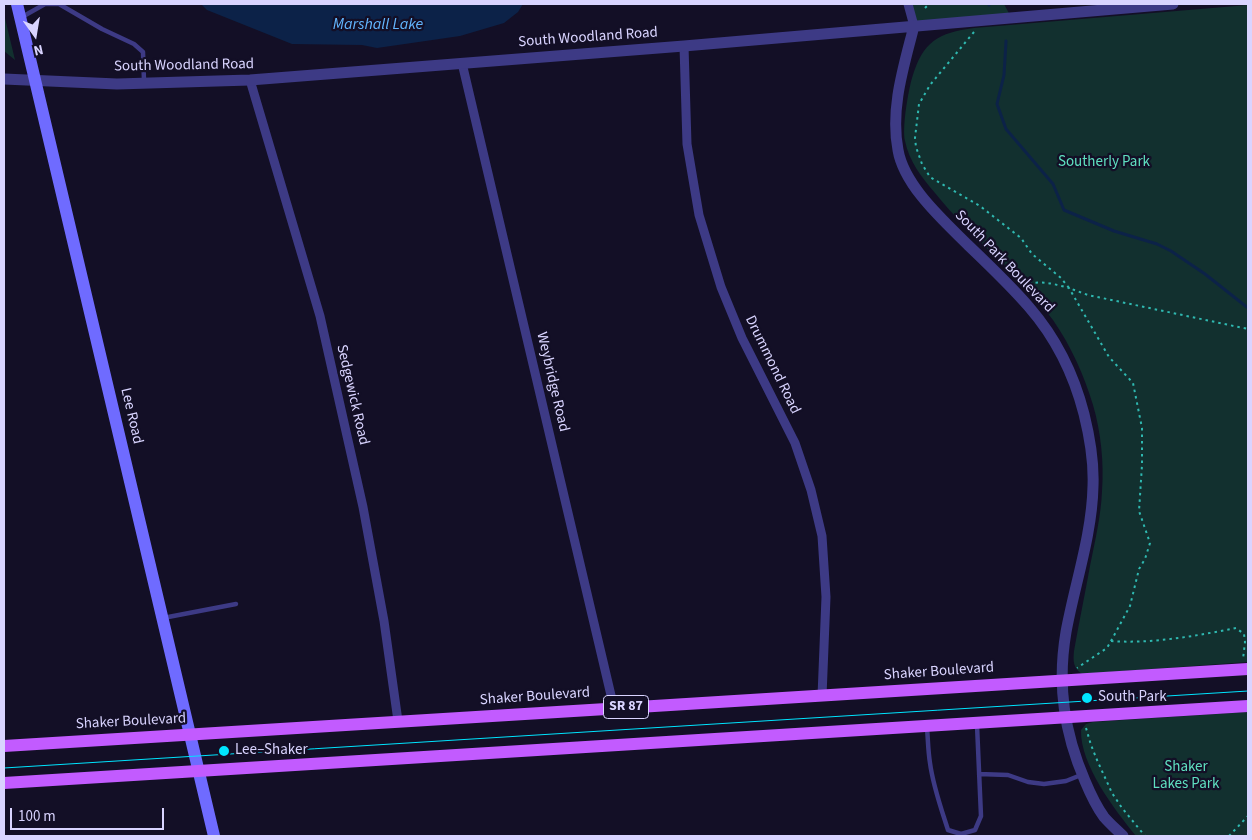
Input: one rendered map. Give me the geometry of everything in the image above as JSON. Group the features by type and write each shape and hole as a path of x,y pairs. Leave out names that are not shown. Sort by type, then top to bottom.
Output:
{"main road":[{"name":"Lee Road","path":"16,4 214,836"},
{"name":"Shaker Boulevard","path":"4,746 1062,681 1246,664"},
{"path":"4,783 1248,706"}],"street":[{"path":"908,4 914,26"},
{"name":"South Woodland Road","path":"5,77 35,81 117,84 250,80 684,46 1173,4"},
{"name":"South Park Boulevard","path":"914,26 896,107 898,151 904,169 914,187 942,219 1030,307 1046,328 1059,350 1079,395 1090,443 1093,463 1093,486 1088,532 1066,632 1063,656 1062,681 1065,718 1075,758 1090,792 1104,817 1123,836"},
{"name":"Drummond Road","path":"684,46 687,144 700,216 724,296 742,338 795,443 811,490 822,536 826,597 822,696"},
{"name":"Weybridge Road","path":"462,63 614,708"},
{"name":"Sedgewick Road","path":"250,80 320,316 364,507 384,621 398,722"}],"lane":[{"path":"20,18 45,4 59,4 102,29 134,44 143,52 144,83"},
{"path":"162,619 236,604"},
{"path":"926,726 935,788 948,830 961,834 975,830 981,816 977,723"},
{"path":"979,774 1008,775 1028,782 1044,784 1066,782 1082,774"}],"path":[{"path":"925,8 928,4"},
{"path":"974,32 930,85 919,104 915,138 922,164 930,177 980,206 1021,238 1032,254 1061,278 1069,288 1109,357 1134,383 1142,428 1139,511 1150,543 1145,559 1139,569 1130,606 1111,642 1107,648 1076,668"},
{"path":"1015,292 1031,283 1043,283 1069,288 1088,295 1248,330"},
{"path":"1111,642 1201,635 1236,628 1244,634 1246,664"},
{"path":"1084,726 1087,729 1088,737 1112,793 1145,836"},
{"path":"1229,836 1248,816"}],"green space":[{"path":"908,4 1004,4 1011,17 914,26"},
{"name":"Southerly Park","path":"1248,5 1248,662 1082,674 1074,664 1074,651 1099,519 1103,480 1100,437 1096,415 1076,361 1066,340 1053,320 1040,303 949,209 925,181 913,162 904,135 910,84 916,65 927,47 941,36 961,30"},
{"path":"4,14 15,60 4,51"},
{"name":"Shaker Lakes Park","path":"1248,712 1248,836 1136,836 1100,786 1086,758 1082,744 1081,730 1086,724 1093,722"}],"water":[{"name":"Marshall Lake","path":"201,4 523,4 518,12 504,23 460,36 377,48 362,45 292,44 207,10"}],"waterway":[{"path":"1006,41 1004,75 997,104 1006,129 1053,184 1064,210 1114,231 1157,244 1171,251 1205,274 1248,308"}],"tram line":[{"path":"4,768 1248,691"}],"place":[{"name":"South Park","path":"1087,698"},
{"name":"Lee–Shaker","path":"224,751"}]}
